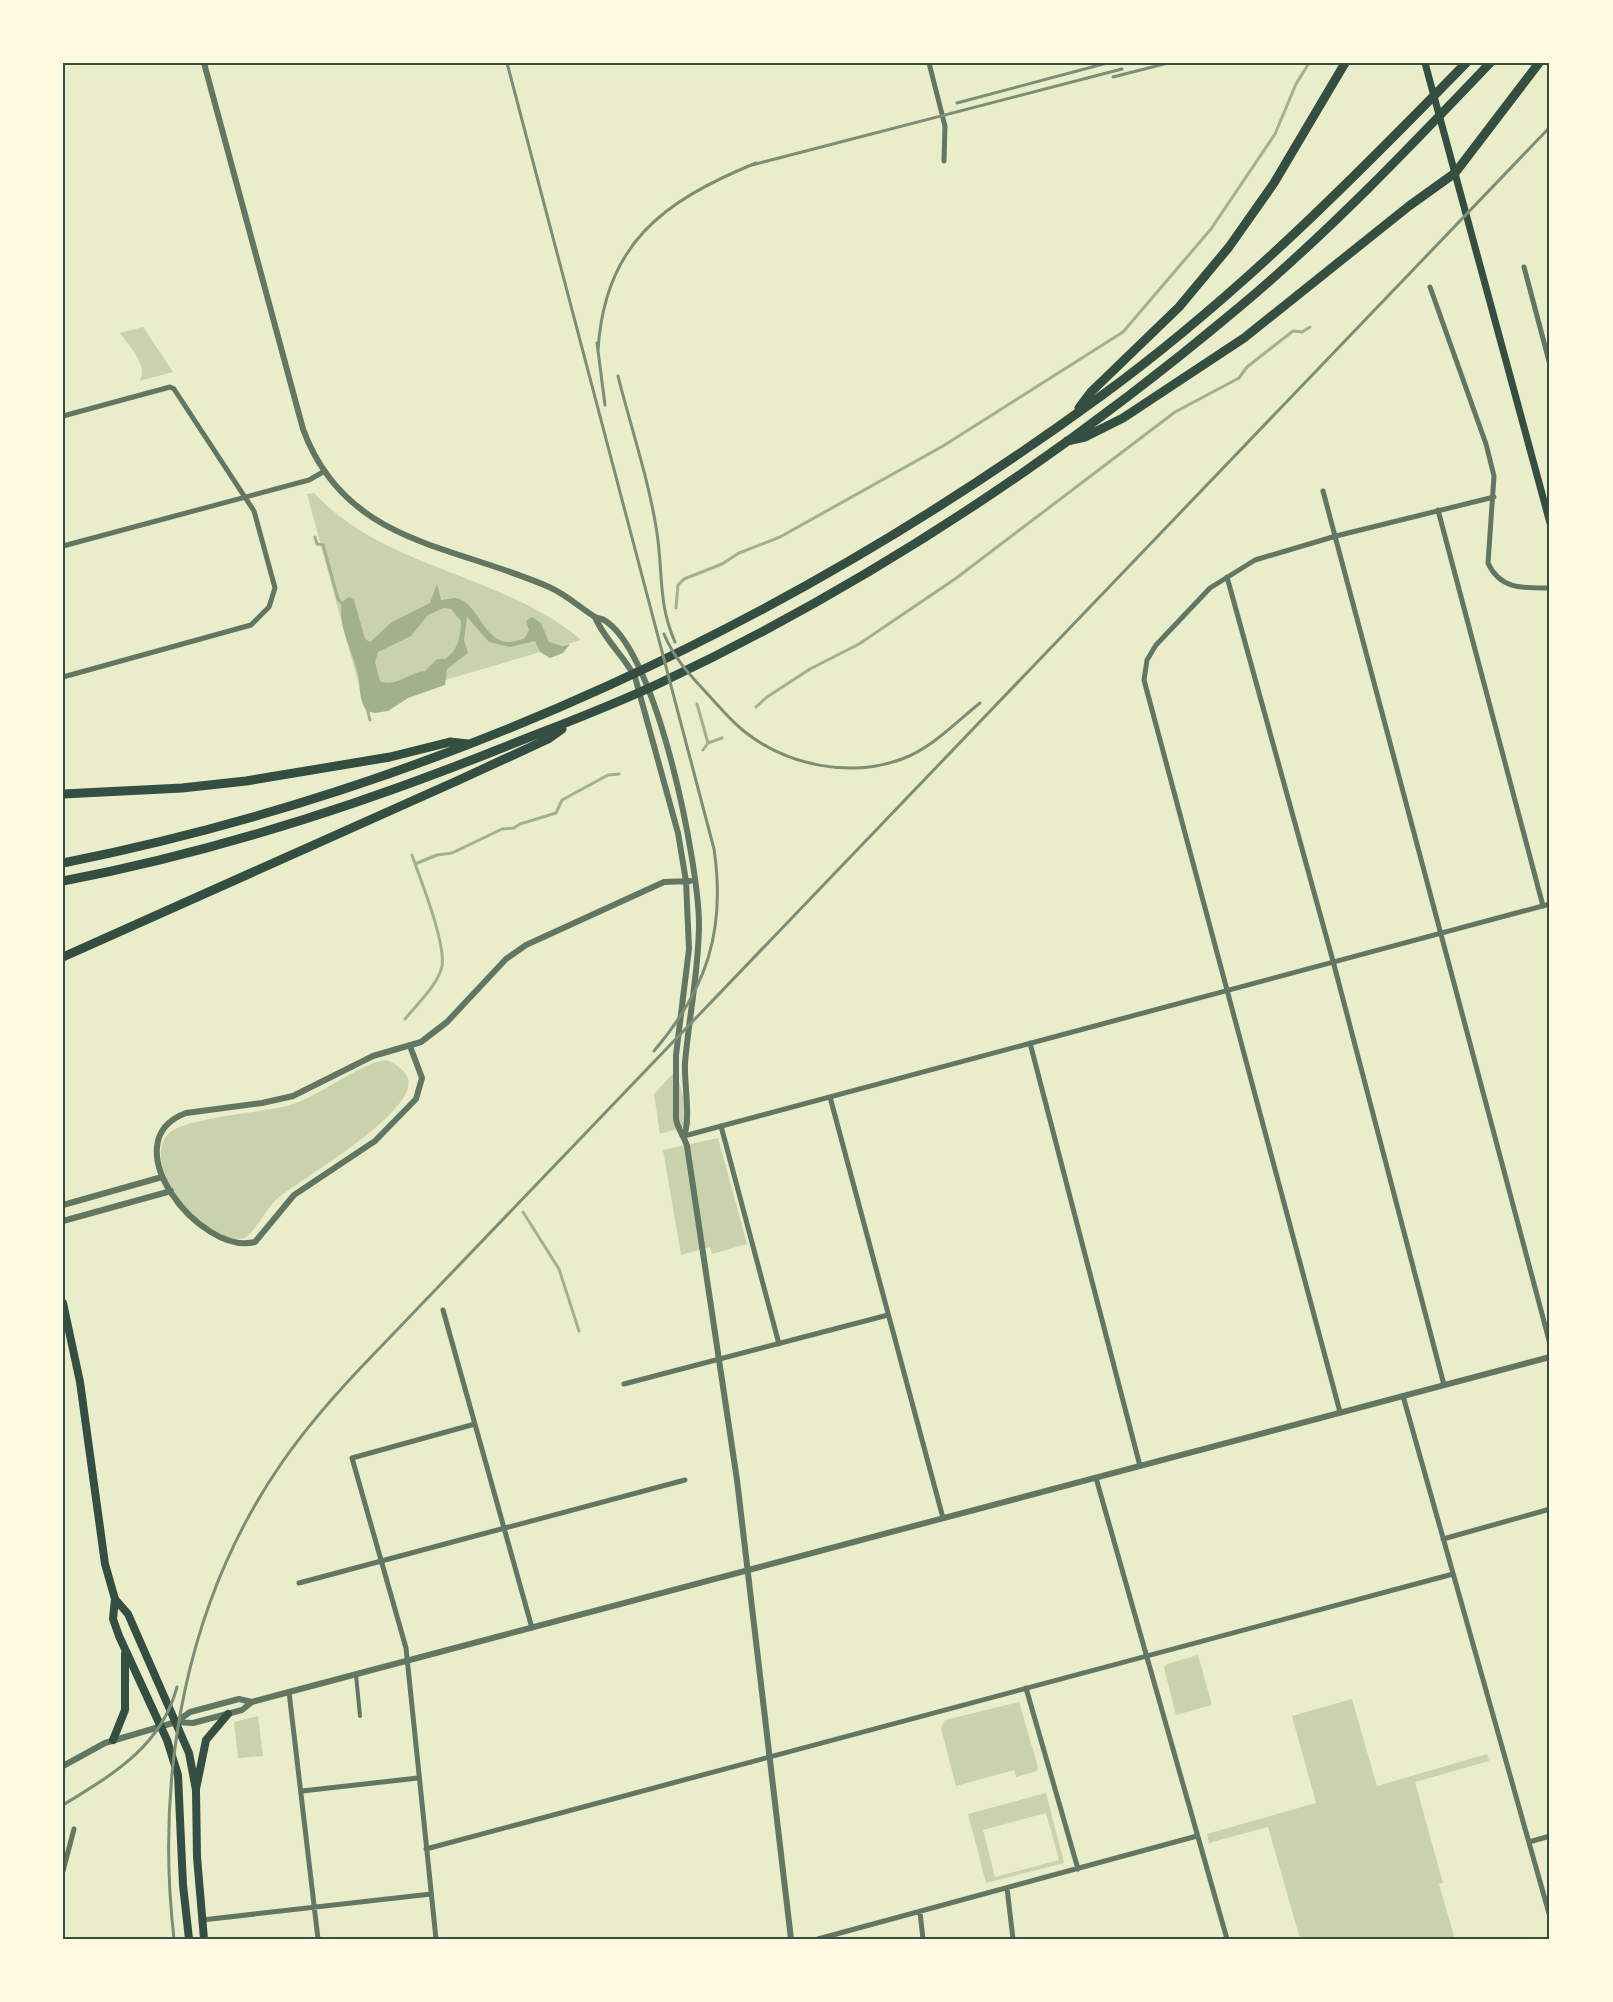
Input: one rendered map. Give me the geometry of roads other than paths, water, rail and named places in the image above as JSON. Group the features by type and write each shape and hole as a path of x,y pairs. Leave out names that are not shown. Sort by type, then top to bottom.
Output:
{"highway":[{"path":"1077,411 1091,392 1179,307 1229,247 1274,183 1345,63"},
{"path":"63,863 154,844 284,809 470,744 589,696 729,628 897,532 978,481 1077,411 1098,399 1236,286 1336,195 1466,63"},
{"path":"63,881 173,856 308,818 417,781 570,723 733,646 905,549 986,498 1159,372 1239,307 1324,232 1490,63"},
{"path":"1063,442 1085,437 1123,417 1244,338 1455,173 1539,63"},
{"path":"63,957 548,740 570,723"},
{"path":"63,794 182,788 246,781 390,757 450,742 470,744"}],"main road":[{"path":"1425,63 1550,523"},
{"path":"63,1303 80,1382 98,1528 115,1599 113,1619 125,1653 160,1727 178,1775 183,1885 189,1939"},
{"path":"115,1599 128,1614 189,1753 196,1790 197,1857 204,1939"},
{"path":"113,1740 125,1710 125,1653"},
{"path":"196,1790 206,1740 215,1726 228,1714"}],"street":[{"path":"204,63 303,429 312,453 323,472 351,501 390,529 548,586 573,599 596,617 607,621 627,646 649,687 688,832 696,881 698,949 687,1040 684,1092 687,1128 684,1136 719,1360 748,1570 791,1939"},
{"path":"929,63 945,126 944,161"},
{"path":"1524,267 1550,365"},
{"path":"1430,287 1486,444 1494,476 1494,497 1487,552 1492,572 1499,580 1513,586 1550,588"},
{"path":"63,416 170,387 254,511 274,588 269,607 251,625 63,677"},
{"path":"63,546 309,480 323,472"},
{"path":"1323,491 1550,1344"},
{"path":"1340,1413 1144,680 1147,660 1156,645 1210,588 1255,560 1336,536 1494,497"},
{"path":"1438,510 1543,906"},
{"path":"1227,577 1333,961 1444,1385"},
{"path":"596,617 600,629 620,651 636,677 678,833 686,881 688,956 675,1073 678,1129 684,1136"},
{"path":"410,1047 422,1078 416,1099 375,1141 294,1195 255,1242 233,1244 212,1232 188,1213 162,1178 156,1149 162,1132 175,1118 186,1113 262,1103 294,1096 373,1056 410,1047 436,1032 506,958 526,945 664,882 696,881"},
{"path":"684,1136 1153,1012 1227,988 1550,904"},
{"path":"1030,1043 1140,1466"},
{"path":"830,1097 943,1518"},
{"path":"721,1126 779,1344"},
{"path":"63,1205 162,1178"},
{"path":"63,1221 171,1191"},
{"path":"443,1310 532,1628"},
{"path":"624,1384 888,1315"},
{"path":"176,1722 193,1723 228,1714 242,1710 252,1702 289,1692 1550,1357"},
{"path":"1403,1396 1550,1917"},
{"path":"436,1939 406,1648 352,1458 475,1424"},
{"path":"1096,1478 1227,1939"},
{"path":"299,1583 505,1526 685,1480"},
{"path":"1443,1539 1550,1509"},
{"path":"426,1849 1453,1574"},
{"path":"356,1675 360,1716"},
{"path":"1026,1688 1078,1869"},
{"path":"289,1692 318,1939"},
{"path":"63,1766 113,1740 176,1722 190,1712 239,1699 252,1702"},
{"path":"302,1791 418,1778"},
{"path":"63,1871 74,1829"},
{"path":"818,1939 1197,1836"},
{"path":"1529,1842 1550,1836"},
{"path":"1007,1888 1013,1939"},
{"path":"202,1920 431,1894"},
{"path":"920,1912 923,1939"}],"waterway":[{"path":"676,608 678,585 684,579 780,537 943,446 1123,332 1211,229 1275,134 1296,84 1309,63"},
{"path":"756,707 767,697 810,669 859,644 955,579 1175,412 1239,378 1247,367 1293,331 1302,332 1310,327"},
{"path":"315,537 317,544 323,545 338,599 344,606"},
{"path":"697,704 708,743"},
{"path":"367,708 370,720"},
{"path":"703,750 708,743 722,738"},
{"path":"415,864 437,855 452,853 502,829 514,828 556,813 562,800 608,775 619,774"},
{"path":"405,1019 432,987 442,966 436,927 412,855"},
{"path":"523,1212 559,1269 579,1331"}],"railway":[{"path":"507,63 714,849 717,906 708,957 687,1005 654,1051"},
{"path":"957,103 1107,63"},
{"path":"1113,77 1168,63"},
{"path":"748,166 1122,69"},
{"path":"174,1939 169,1877 169,1814 175,1751 185,1690 201,1630 222,1571 250,1515 293,1447 359,1369 1550,127"},
{"path":"598,351 603,314 612,282 626,255 644,231 693,193 756,163"},
{"path":"597,343 605,405"},
{"path":"618,376 649,493 657,533 663,601 675,642"},
{"path":"664,634 668,644 686,669 724,713 741,728 762,744 780,753 820,765 862,768 902,759 933,742 980,703"},
{"path":"63,1805 117,1770 147,1743 170,1708 177,1687"}]}
